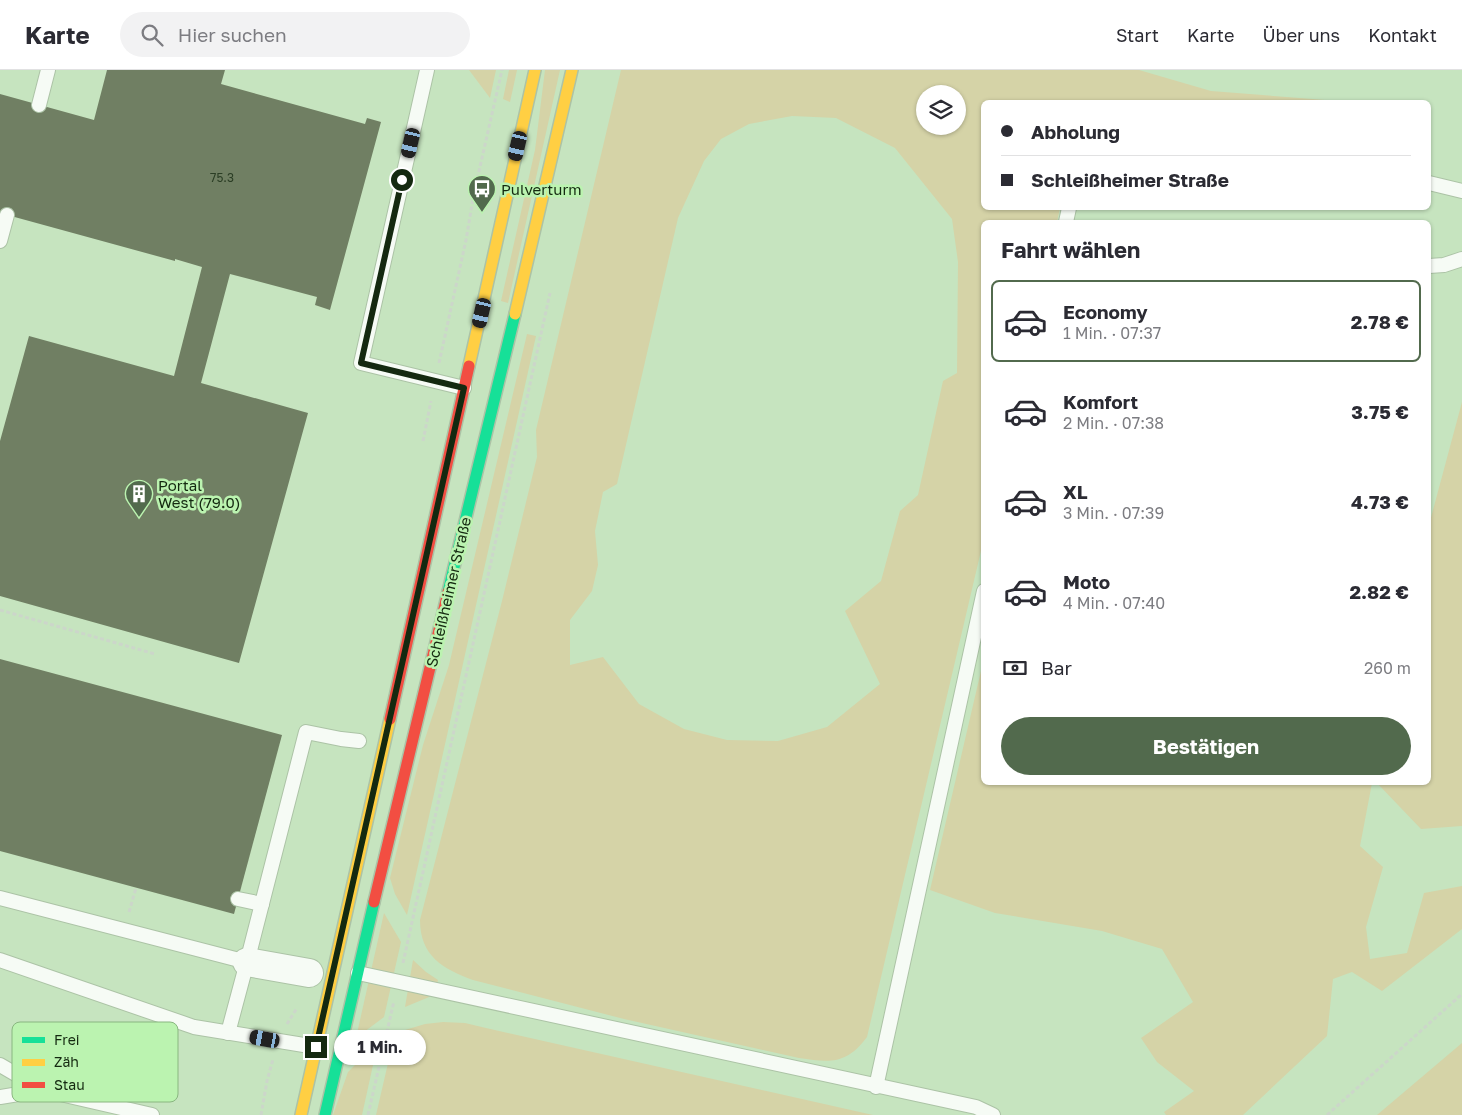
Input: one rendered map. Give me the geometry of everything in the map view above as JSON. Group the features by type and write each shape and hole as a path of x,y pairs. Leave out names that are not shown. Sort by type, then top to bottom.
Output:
{"main road":[{"name":"Schleißheimer Straße","path":"301,1115 535,70"},
{"name":"Schleißheimer Straße","path":"325,1115 572,70"}],"street":[{"path":"247,962 309,973"}],"lane":[{"path":"39,105 48,70"},
{"path":"428,70 361,363 464,388"},
{"path":"1431,183 1462,191"},
{"path":"0,241 7,215"},
{"path":"1431,266 1444,265 1462,259"},
{"path":"876,1086 981,605"},
{"path":"228,1033 306,732 359,741"},
{"path":"0,898 247,962"},
{"path":"238,899 262,904"},
{"path":"0,960 177,1022"},
{"path":"358,973 976,1107 993,1115"},
{"path":"178,1022 194,1028 316,1047"},
{"path":"0,1065 12,1072"},
{"path":"95,1102 152,1115"}],"path":[{"path":"368,1115 399,982 550,289"},
{"path":"0,610 155,654"},
{"path":"124,930 136,888"},
{"path":"1327,1115 1462,994"}],"shaded area":[{"path":"469,70 496,70 490,98"},
{"path":"509,70 517,70 510,102 503,99"},
{"path":"545,70 560,70 508,303 501,301 535,150"},
{"path":"621,70 1139,70 1211,91 1325,100 981,100 981,210 1060,210 1057,220 981,220 981,551 867,1037 860,1046 845,1057 829,1061 799,1058 624,1019 473,980 443,966 429,952 424,943 420,920 537,457 536,430","holes":["792,116 836,118 895,148 952,219 958,262 957,373 943,381 918,495 900,511 881,581 845,611 880,684 827,727 778,741 727,740 684,729 639,704 603,657 570,665 570,620 592,591 598,565 595,531 603,492 617,484 678,218 704,161 721,139 749,124"]},
{"path":"527,334 536,336 407,915 395,894 390,878 423,745 449,665"},
{"path":"1462,402 1462,826 1421,829 1379,785 1431,785 1431,518"},
{"path":"981,671 981,785 1372,785 1360,846 1383,867 1366,927 1370,959 1407,953 1424,893 1462,886 1462,929 1382,991 1352,972 1333,979 1327,1036 1243,1115 1166,1115 1164,1112 1194,1091 1157,1062 1141,1038 1193,1002 1162,949 1102,931 995,913 930,890"},
{"path":"384,913 401,942 384,1017 356,1038"},
{"path":"413,960 438,980 434,995 405,1007"},
{"path":"443,1022 465,1023 873,1115 376,1115 395,1033 425,1024"},
{"path":"1462,1043 1462,1115 1377,1115"},
{"path":"377,1047 362,1115 333,1115 348,1072 364,1056"}],"building":[{"path":"107,70 225,70 221,84 365,124 367,118 381,122 330,310 315,305 317,297 230,274 201,383 308,413 239,663 0,596 0,441 29,336 174,376 202,267 0,213 0,94 94,120"},
{"path":"0,659 282,735 234,914 0,851"}],"traffic: fast":[{"path":"448,592 515,314"},
{"path":"325,1115 374,902"}],"traffic: slow":[{"path":"469,366 535,70"},
{"path":"515,314 572,70"},
{"path":"301,1115 390,719"}],"traffic: jam":[{"path":"390,719 469,366"},
{"path":"374,902 448,592"}],"place":[{"name":"Pulverturm","path":"482,213"},
{"name":"Portal West (79.0)","path":"139,518"}],"route":[{"path":"316,1047 464,388 361,363 402,180"}]}
